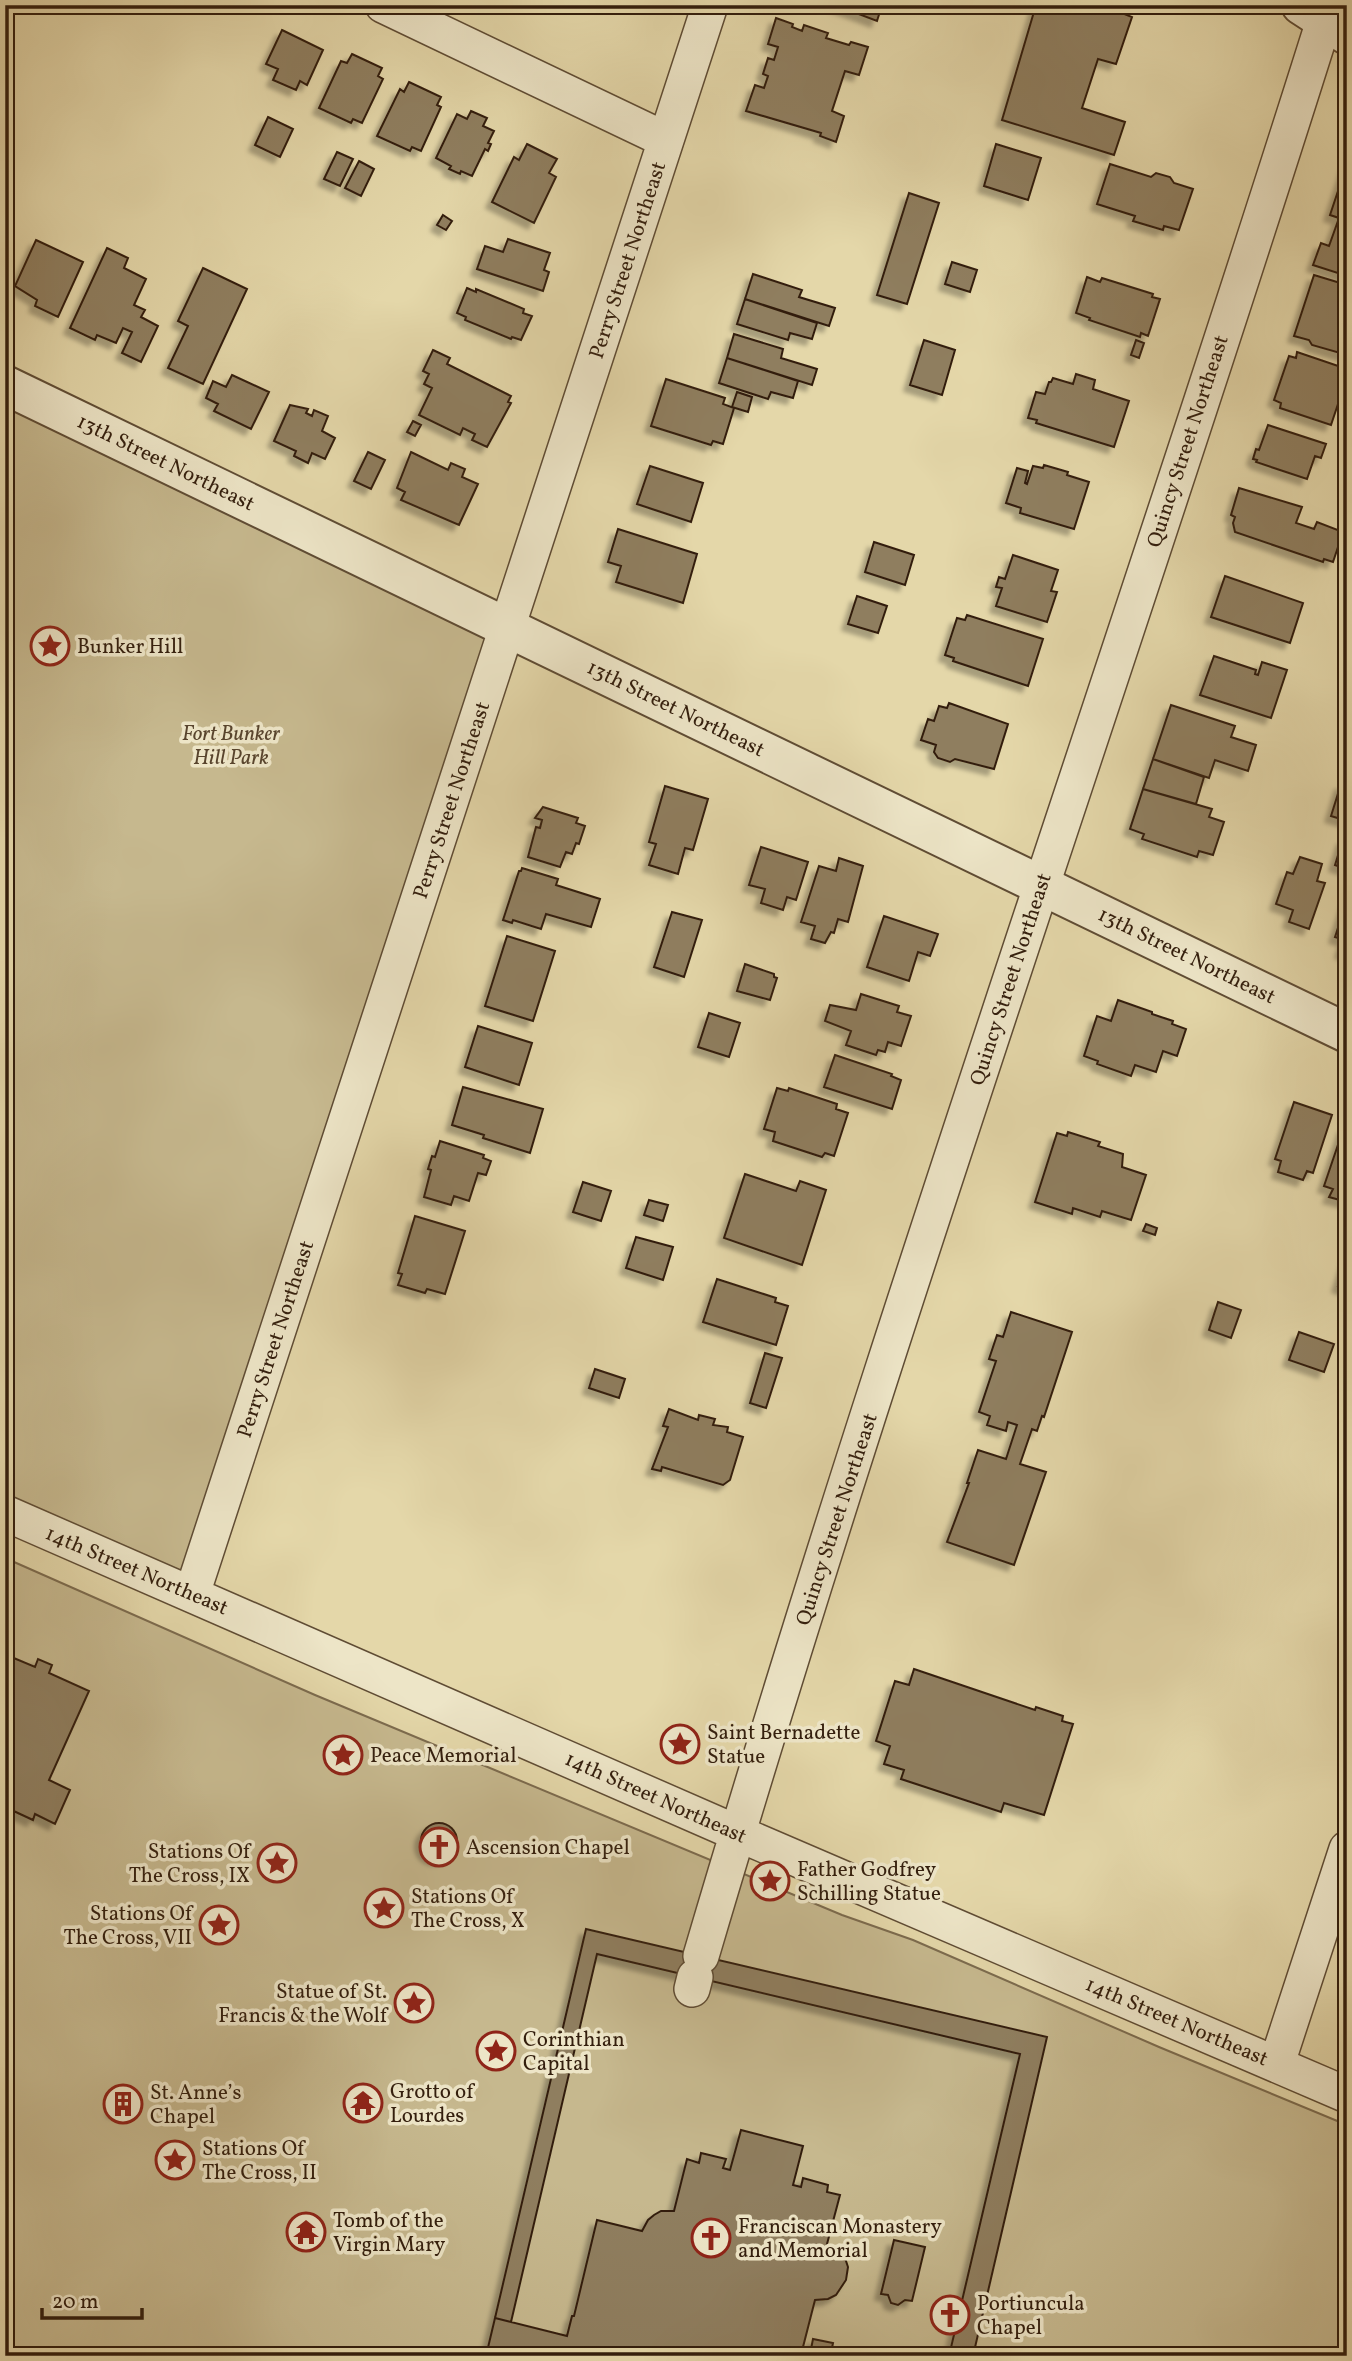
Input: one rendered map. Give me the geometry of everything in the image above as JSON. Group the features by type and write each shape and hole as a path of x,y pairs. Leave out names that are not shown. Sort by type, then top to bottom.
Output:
{"street":[{"path":"383,5 666,140"},
{"name":"Perry Street Northeast","path":"192,1594 710,5"},
{"name":"Quincy Street Northeast","path":"696,1974 777,1698 1325,17"},
{"name":"13th Street Northeast","path":"5,385 1347,1033"},
{"name":"14th Street Northeast","path":"5,1513 737,1833 1347,2095"},
{"path":"1277,2063 1347,1849"}],"green space":[{"name":"Fort Bunker Hill Park","path":"5,386 507,627 192,1594 5,1513"},
{"path":"5,1558 315,1695 842,1915 913,1940 1347,2125 1347,2356 5,2356"}],"building":[{"path":"835,5 882,5 877,21"},
{"path":"1036,5 1116,5 1114,10 1132,17 1116,64 1098,59 1082,108 1125,122 1114,155 1002,120"},
{"path":"776,18 793,24 792,27 802,31 804,25 828,33 826,38 868,47 859,75 845,71 832,111 844,116 836,142 820,136 821,133 746,111 755,85 764,88 768,76 763,74 768,58 774,60 778,47 768,44"},
{"path":"282,30 323,50 307,85 300,81 296,90 273,80 278,69 266,64"},
{"path":"352,54 382,68 378,76 383,79 362,123 353,119 351,123 319,108 341,61 347,63"},
{"path":"409,82 441,97 437,105 441,107 421,151 412,147 410,151 377,136 400,89 404,92"},
{"path":"471,111 487,118 483,126 494,131 488,143 491,144 488,151 485,149 472,176 449,169 451,166 436,158 457,114 467,119"},
{"path":"268,117 293,129 280,157 255,145"},
{"path":"527,144 557,159 549,173 556,177 534,223 492,202 514,157 519,160"},
{"path":"996,144 1041,158 1028,200 984,186"},
{"path":"337,152 353,159 340,186 324,179"},
{"path":"359,161 374,169 361,196 345,188"},
{"path":"1110,164 1151,177 1156,173 1170,177 1174,183 1193,189 1179,230 1164,226 1163,230 1133,221 1135,216 1097,204"},
{"path":"1347,164 1347,276 1313,265 1321,243 1329,246 1339,218 1330,215"},
{"path":"909,193 939,203 907,304 877,295"},
{"path":"443,215 452,221 446,230 437,225"},
{"path":"508,239 550,253 544,270 549,272 543,291 477,269 485,246 503,252"},
{"path":"36,240 83,262 58,317 35,306 37,300 15,286"},
{"path":"107,248 128,258 124,268 146,279 134,305 145,310 141,317 158,326 141,362 122,353 132,332 123,328 116,343 97,335 95,340 70,328"},
{"path":"952,262 977,270 970,292 945,284"},
{"path":"203,268 247,289 203,384 168,368 188,326 178,321"},
{"path":"753,274 802,290 799,297 835,308 829,326 745,299"},
{"path":"1314,275 1347,285 1347,355 1312,345 1309,340 1294,336"},
{"path":"1087,277 1100,282 1102,278 1153,294 1152,297 1160,299 1148,336 1141,333 1140,337 1076,313"},
{"path":"467,288 476,292 476,289 524,309 523,313 532,316 521,340 511,339 465,320 466,317 457,313"},
{"path":"745,299 817,323 812,339 790,333 788,340 737,324"},
{"path":"734,334 783,349 781,358 817,369 812,385 727,358"},
{"path":"924,340 955,350 942,395 910,385"},
{"path":"1136,340 1144,343 1139,358 1131,355"},
{"path":"433,350 450,358 447,364 511,396 508,402 511,403 487,447 472,440 475,434 463,428 460,435 419,415 432,388 424,384 429,374 423,371"},
{"path":"1297,352 1347,369 1347,394 1346,397 1341,395 1331,425 1280,408 1281,403 1274,400 1289,356 1296,358"},
{"path":"727,358 798,381 793,398 771,392 768,399 719,383"},
{"path":"1076,374 1095,380 1093,389 1129,401 1114,447 1036,423 1037,420 1028,418 1036,392 1045,394 1053,378 1073,384"},
{"path":"232,375 269,392 251,429 214,411 218,404 206,398 213,381 226,387"},
{"path":"666,379 725,398 723,404 734,408 723,444 713,441 711,445 651,426"},
{"path":"737,392 752,397 748,412 732,407"},
{"path":"290,405 308,409 306,413 312,416 314,410 328,416 322,431 335,438 325,459 312,453 308,463 294,456 296,451 274,441"},
{"path":"413,421 421,425 415,436 407,432"},
{"path":"1268,425 1326,444 1321,458 1315,456 1307,479 1253,459"},
{"path":"368,452 385,460 371,489 354,481"},
{"path":"411,452 448,470 451,463 465,469 462,477 478,484 459,525 401,500 405,492 397,488"},
{"path":"1044,465 1089,482 1074,529 1020,513 1021,508 1006,503 1017,468 1028,471 1027,484 1033,466 1043,468"},
{"path":"650,466 703,483 691,522 637,504"},
{"path":"1239,488 1302,507 1296,523 1314,529 1317,522 1343,532 1333,562 1324,559 1323,562 1235,532 1235,517 1231,515"},
{"path":"618,529 697,554 683,603 616,582 621,566 608,562"},
{"path":"874,542 914,555 905,585 865,572"},
{"path":"1013,555 1058,570 1051,591 1057,592 1047,622 996,606 1002,588 996,587 999,577 1005,579"},
{"path":"1225,576 1303,603 1290,643 1211,617"},
{"path":"857,596 887,606 878,633 848,624"},
{"path":"967,615 1043,639 1028,686 953,661 954,658 945,655 957,618 965,620"},
{"path":"1214,656 1256,670 1255,674 1258,675 1262,662 1287,670 1271,718 1200,695"},
{"path":"949,703 1008,724 994,769 955,759 950,762 938,758 934,752 936,745 921,740 928,719 934,721 939,706 947,708"},
{"path":"1171,705 1235,726 1231,737 1256,745 1248,771 1215,760 1209,778 1153,759"},
{"path":"1153,759 1204,777 1196,804 1143,789"},
{"path":"1341,784 1347,785 1347,821 1331,816"},
{"path":"665,786 708,799 693,850 685,848 678,874 649,865 656,844 649,842"},
{"path":"1143,789 1212,809 1209,817 1224,822 1213,855 1199,851 1197,857 1142,839 1144,834 1130,829"},
{"path":"543,807 578,818 576,823 585,826 579,844 576,843 572,854 566,852 560,867 528,857 536,827 540,828 542,820 535,818"},
{"path":"1343,839 1347,840 1347,869 1335,865"},
{"path":"761,847 808,862 796,900 787,897 783,910 761,903 765,889 749,885"},
{"path":"1300,857 1322,864 1317,881 1325,883 1309,929 1289,922 1293,910 1276,904 1287,872 1293,874"},
{"path":"839,858 863,866 848,922 838,919 834,933 831,932 825,943 811,939 815,926 801,922 819,866 836,871"},
{"path":"522,868 558,879 556,885 600,899 591,927 546,914 541,929 513,920 512,923 503,920"},
{"path":"1347,900 1347,954 1341,952 1345,940 1335,937"},
{"path":"672,912 702,920 684,977 654,967"},
{"path":"884,916 938,934 930,956 918,952 909,981 867,967"},
{"path":"507,936 555,951 533,1021 485,1006"},
{"path":"745,964 774,974 777,978 770,1000 737,991"},
{"path":"861,994 899,1006 897,1012 911,1016 901,1046 888,1042 885,1052 878,1050 876,1055 846,1045 851,1031 825,1021 830,1005 856,1010"},
{"path":"1118,1000 1152,1012 1186,1029 1177,1056 1163,1051 1156,1072 1135,1065 1131,1076 1097,1064 1098,1061 1084,1056 1097,1016 1111,1021"},
{"path":"709,1013 740,1023 729,1057 698,1047"},
{"path":"478,1026 532,1043 519,1085 465,1067"},
{"path":"835,1055 892,1074 891,1076 901,1080 892,1109 824,1087"},
{"path":"463,1087 543,1109 530,1153 452,1125"},
{"path":"777,1088 788,1091 789,1088 837,1104 836,1109 848,1113 834,1156 825,1153 822,1157 773,1141 775,1132 764,1129"},
{"path":"1294,1102 1332,1115 1313,1173 1307,1171 1303,1180 1278,1172 1281,1161 1275,1159"},
{"path":"1344,1127 1347,1128 1347,1202 1329,1197 1333,1189 1324,1186"},
{"path":"1068,1132 1100,1142 1098,1146 1123,1154 1122,1167 1146,1175 1131,1220 1102,1211 1100,1217 1073,1208 1072,1214 1035,1202 1057,1133 1067,1136"},
{"path":"440,1141 484,1155 483,1158 491,1161 486,1175 478,1173 469,1201 454,1196 451,1205 424,1197 431,1170 428,1169"},
{"path":"745,1174 796,1191 800,1181 826,1190 802,1265 724,1238"},
{"path":"583,1182 611,1191 601,1221 573,1212"},
{"path":"649,1200 668,1205 663,1221 644,1215"},
{"path":"415,1216 465,1231 445,1294 427,1289 425,1293 398,1285 402,1274 398,1273"},
{"path":"1146,1224 1157,1228 1155,1235 1143,1231"},
{"path":"636,1237 673,1247 663,1280 626,1268"},
{"path":"1347,1259 1347,1289 1338,1286"},
{"path":"717,1279 776,1298 775,1302 788,1306 776,1345 703,1322"},
{"path":"1218,1302 1241,1310 1231,1338 1209,1330"},
{"path":"1011,1312 1072,1332 1044,1417 1042,1416 1037,1431 1032,1429 1020,1464 1046,1472 1014,1565 947,1542 978,1450 1006,1459 1017,1425 1008,1422 1006,1431 987,1425 990,1416 979,1412 996,1361 989,1359 997,1335 1003,1337"},
{"path":"1299,1332 1334,1344 1324,1372 1289,1360"},
{"path":"765,1353 782,1358 766,1408 750,1403"},
{"path":"595,1369 625,1379 619,1398 589,1388"},
{"path":"669,1409 698,1420 699,1415 715,1419 713,1425 728,1427 727,1432 743,1437 730,1480 723,1485 662,1467 661,1471 652,1469 668,1427 663,1426"},
{"path":"9,1656 35,1667 38,1659 52,1665 49,1673 89,1691 49,1780 70,1790 55,1824 35,1814 33,1820 5,1807 5,1665"},
{"path":"914,1669 1035,1710 1036,1707 1063,1716 1062,1721 1073,1724 1044,1815 1004,1803 1001,1812 901,1779 904,1770 884,1764 890,1746 876,1741 895,1681 909,1685"},
{"name":"Ascension Chapel","path":"439,1823 451,1829 457,1841 451,1853 439,1859 427,1853 421,1841 427,1829"},
{"path":"586,1929 1047,2037 973,2356 949,2356 1020,2054 597,1954 511,2322 495,2318"},
{"name":"St. Anne’s Chapel","path":"116,2094 134,2097 130,2114 113,2111"},
{"name":"Franciscan Monastery and Memorial","path":"741,2130 803,2146 793,2185 801,2187 803,2178 828,2185 827,2192 840,2195 827,2244 845,2258 848,2267 846,2280 836,2295 815,2300 803,2347 811,2349 813,2339 833,2343 833,2356 486,2356 495,2318 567,2336 597,2220 642,2231 654,2215 661,2211 674,2211 687,2159 699,2163 701,2153 726,2159 723,2168 730,2170"},
{"path":"894,2240 925,2247 912,2301 905,2300 898,2305 891,2303 888,2295 881,2294"}],"place":[{"name":"Bunker Hill","path":"50,646"},
{"name":"Saint Bernadette Statue","path":"680,1744"},
{"name":"Peace Memorial","path":"343,1755"},
{"name":"Ascension Chapel","path":"439,1847"},
{"name":"Stations Of The Cross, IX","path":"277,1863"},
{"name":"Father Godfrey Schilling Statue","path":"770,1881"},
{"name":"Stations Of The Cross, X","path":"384,1908"},
{"name":"Stations Of The Cross, VII","path":"219,1925"},
{"name":"Statue of St. Francis & the Wolf","path":"414,2003"},
{"name":"Corinthian Capital","path":"496,2051"},
{"name":"Grotto of Lourdes","path":"363,2103"},
{"name":"St. Anne’s Chapel","path":"123,2104"},
{"name":"Stations Of The Cross, II","path":"175,2160"},
{"name":"Tomb of the Virgin Mary","path":"306,2232"},
{"name":"Franciscan Monastery and Memorial","path":"711,2238"},
{"name":"Portiuncula Chapel","path":"950,2315"}]}
